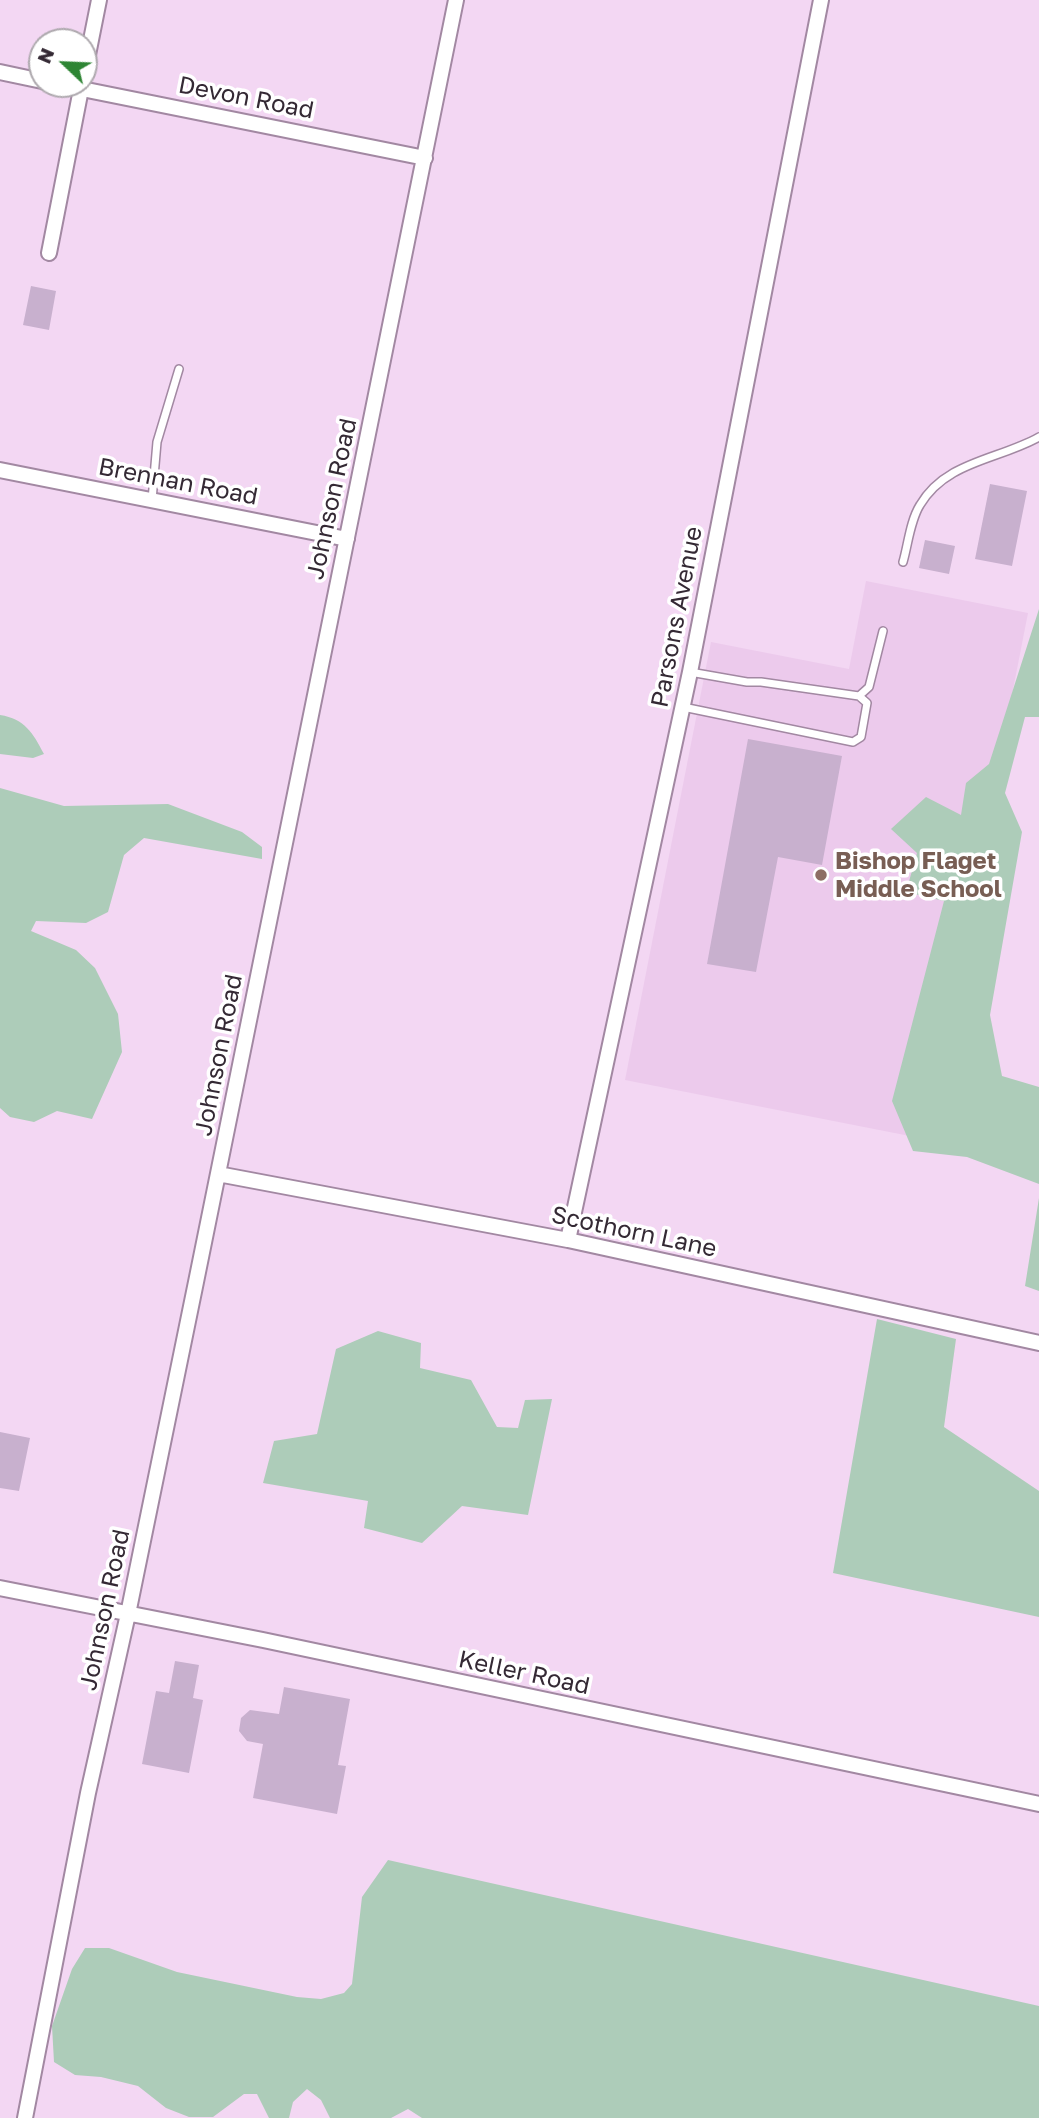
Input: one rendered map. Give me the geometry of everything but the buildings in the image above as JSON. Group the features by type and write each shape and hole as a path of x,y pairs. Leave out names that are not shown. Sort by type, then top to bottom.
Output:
{"street":[{"path":"93,28 99,0"},
{"name":"Johnson Road","path":"25,2118 80,1832 128,1614 456,0"},
{"name":"Parsons Avenue","path":"568,1240 683,707 821,0"},
{"path":"0,72 28,78"},
{"name":"Devon Road","path":"98,86 425,158"},
{"path":"49,253 79,98"},
{"name":"Brennan Road","path":"0,470 346,538"},
{"name":"Scothorn Lane","path":"218,1174 568,1240 1039,1343"},
{"name":"Keller Road","path":"0,1588 1039,1804"}],"lane":[{"path":"152,500 157,442 179,369"},
{"path":"903,562 918,507 937,481 960,468 1039,437"},
{"path":"859,696 869,687 883,631"},
{"path":"683,707 853,742 861,737 867,702 859,696 747,682 690,671"}],"shaded area":[{"name":"Bishop Flaget Middle School","path":"866,581 1028,613 925,1139 625,1080 711,642 849,669"}],"green space":[{"path":"1039,609 1039,717 1025,717 1005,793 1022,832 990,1015 1002,1076 1039,1087 1039,1184 967,1157 913,1151 892,1101 944,901 906,892 917,853 891,829 926,797 961,815 966,783 989,764"},
{"path":"0,715 16,720 27,728 44,754 33,758 0,754"},
{"path":"0,788 64,806 168,804 242,832 262,847 262,859 144,838 124,855 108,912 86,923 36,921 31,931 76,950 95,968 118,1014 122,1052 92,1119 57,1111 34,1122 10,1117 0,1108"},
{"path":"1039,1198 1039,1291 1025,1286"},
{"path":"877,1319 956,1339 944,1427 1039,1491 1039,1617 833,1573"},
{"path":"378,1331 421,1343 420,1368 471,1380 497,1427 518,1428 525,1400 552,1399 528,1515 462,1506 422,1543 364,1528 368,1501 263,1483 274,1441 317,1434 336,1349"},
{"path":"388,1860 1039,2006 1039,2118 422,2118 408,2109 391,2118 330,2118 321,2100 307,2089 293,2102 289,2118 269,2118 257,2094 244,2094 213,2117 189,2117 166,2108 138,2086 101,2077 75,2075 54,2062 52,2026 72,1969 85,1948 109,1948 177,1972 297,1997 321,1999 344,1993 352,1984 362,1897"}],"place":[{"name":"Bishop Flaget Middle School","path":"821,875"}]}
